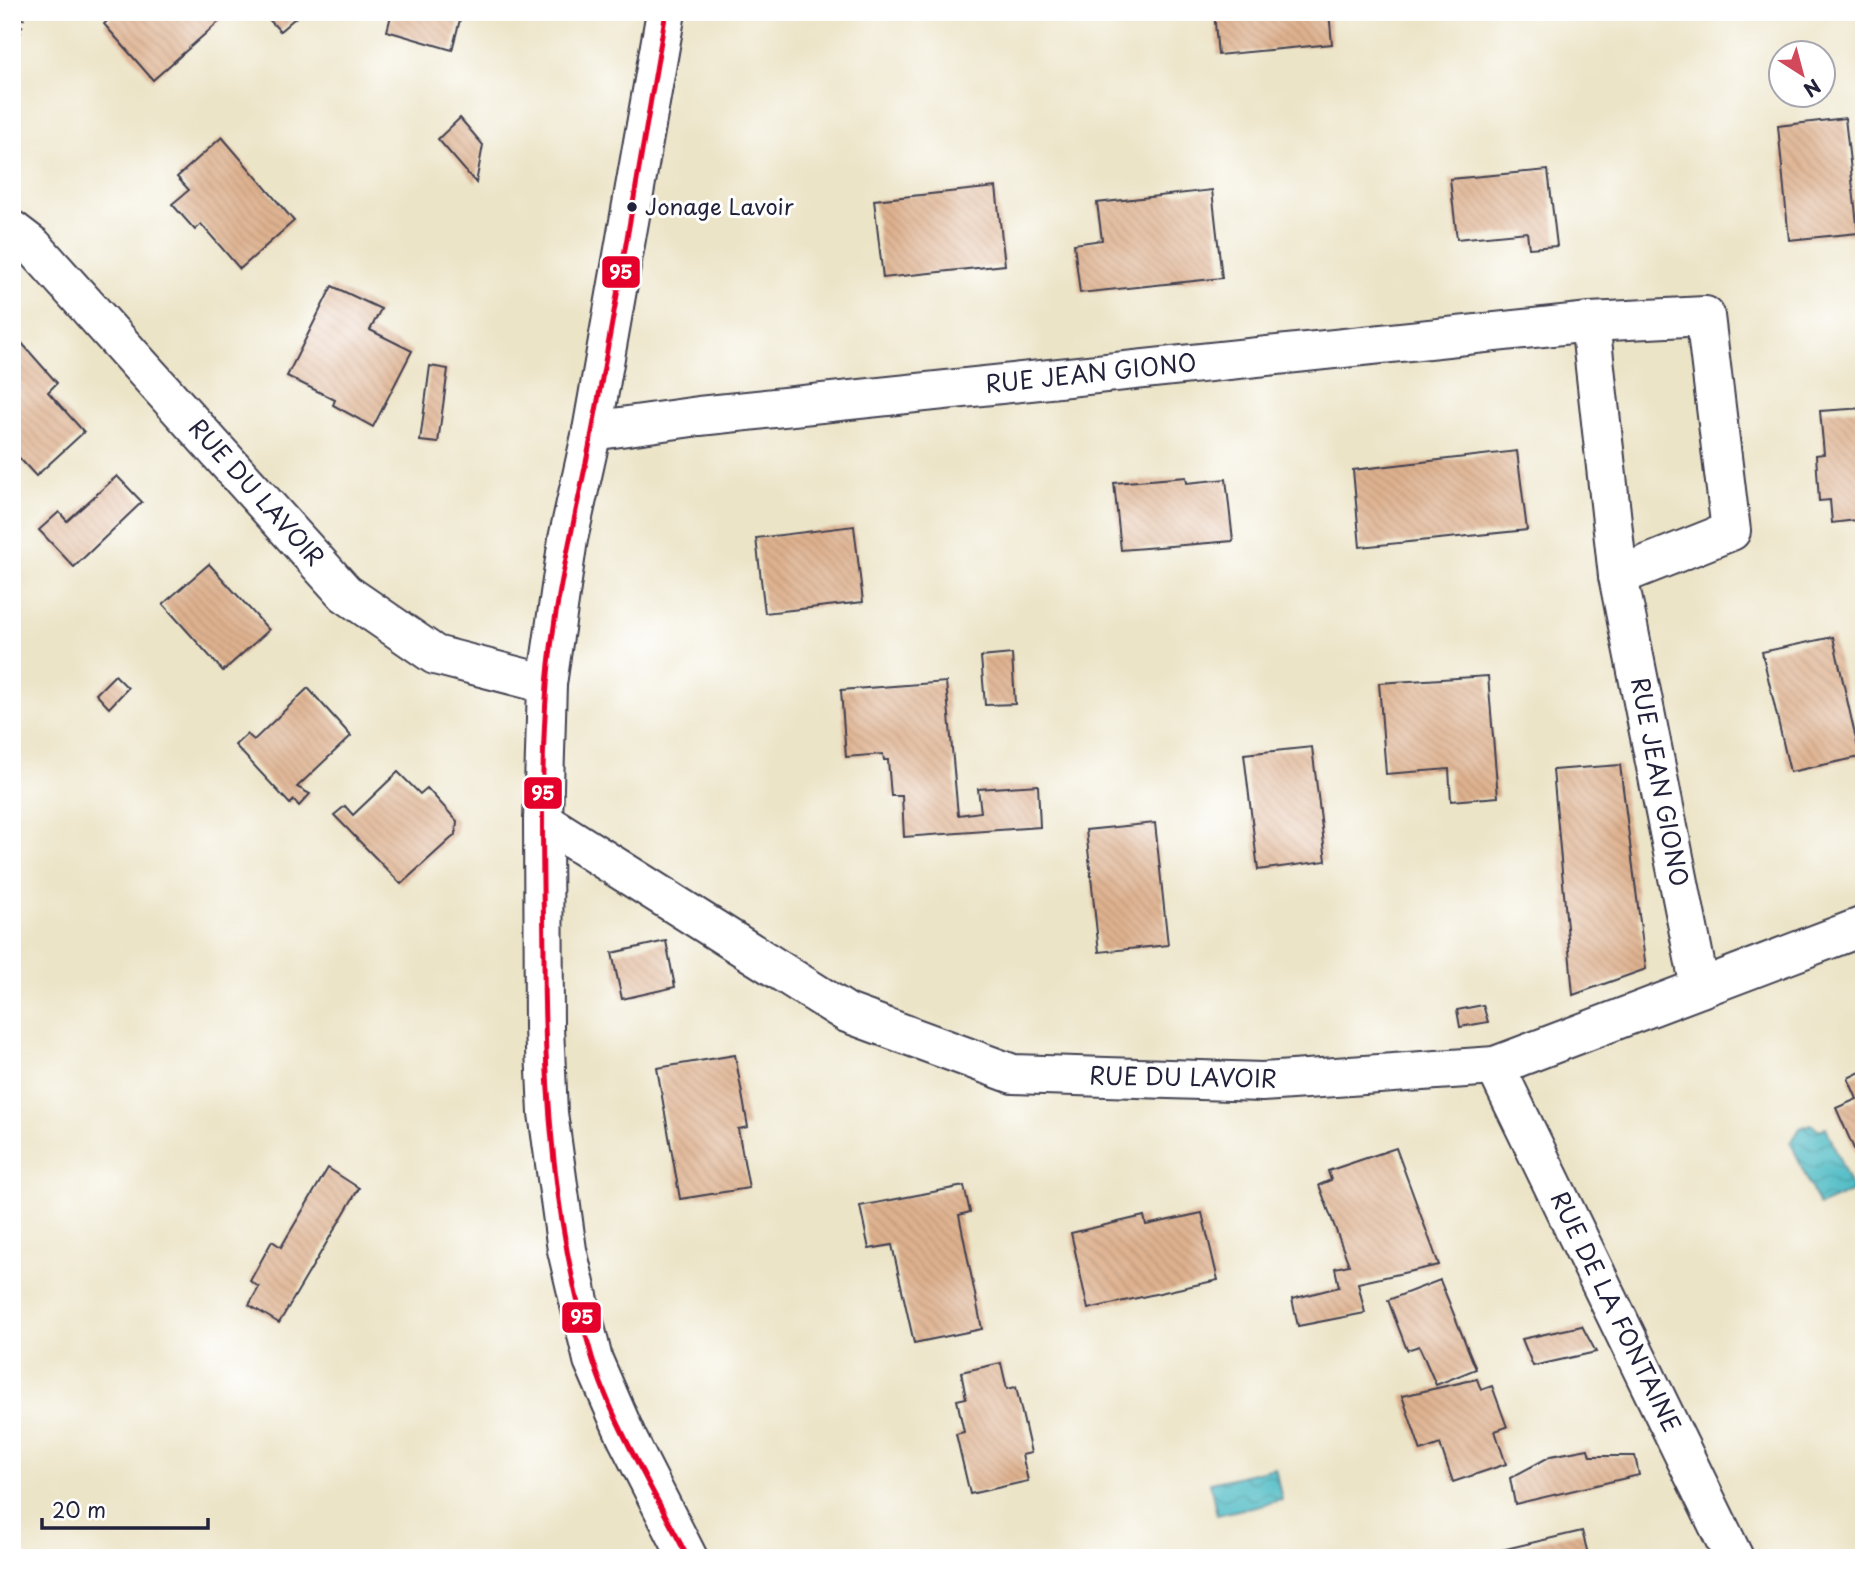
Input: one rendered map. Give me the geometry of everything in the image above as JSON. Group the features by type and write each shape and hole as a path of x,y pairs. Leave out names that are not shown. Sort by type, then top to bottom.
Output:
{"street":[{"path":"666,12 592,431 568,539 548,684 543,821 548,1113 567,1250 593,1360 627,1438 688,1558"},
{"name":"RUE DU LAVOIR","path":"12,230 33,246 345,593 435,656 548,684"},
{"name":"RUE JEAN GIONO","path":"592,431 699,416 1590,322 1705,316 1731,531 1618,576"},
{"name":"RUE JEAN GIONO","path":"1590,322 1618,576 1700,988"},
{"name":"RUE DU LAVOIR","path":"543,821 847,1013 1013,1074 1262,1082 1495,1066 1864,926"},
{"name":"RUE DE LA FONTAINE","path":"1495,1066 1734,1558"}],"path":[{"path":"12,68 23,12"}],"water":[{"path":"1811,1124 1820,1130 1826,1127 1853,1191 1819,1206 1791,1143 1800,1128"},
{"path":"1275,1468 1282,1500 1217,1515 1210,1483"}],"building":[{"path":"116,12 230,12 153,80 104,24"},
{"path":"262,12 302,12 280,31"},
{"path":"392,12 462,12 452,50 387,31"},
{"path":"1214,12 1329,12 1332,44 1218,55"},
{"path":"460,118 483,145 476,183 438,139"},
{"path":"1845,118 1858,233 1789,240 1778,126"},
{"path":"222,137 294,221 240,269 201,224 195,230 172,204 189,190 177,177"},
{"path":"1548,170 1557,246 1529,248 1527,232 1457,239 1450,179"},
{"path":"996,187 1005,265 883,278 874,200"},
{"path":"1212,190 1222,278 1080,293 1074,244 1102,240 1097,203"},
{"path":"332,286 381,309 370,330 412,351 373,427 333,405 335,400 287,376"},
{"path":"20,341 57,383 48,392 84,432 36,476 12,450 12,348"},
{"path":"430,366 448,369 438,443 420,441"},
{"path":"1864,408 1864,519 1832,523 1830,500 1819,501 1816,455 1824,454 1820,411"},
{"path":"1517,451 1527,530 1360,547 1353,470"},
{"path":"117,476 142,502 74,567 39,530 59,512 67,521"},
{"path":"1186,477 1187,483 1226,479 1233,541 1121,550 1114,483"},
{"path":"854,526 863,602 765,613 756,538"},
{"path":"209,564 269,630 223,671 163,604"},
{"path":"1833,637 1860,757 1790,772 1762,652"},
{"path":"1012,654 1015,704 985,705 981,657"},
{"path":"115,675 128,688 109,708 96,694"},
{"path":"1488,676 1498,797 1451,801 1449,769 1386,774 1379,683"},
{"path":"946,682 958,815 981,812 978,789 1038,785 1040,827 904,837 902,796 891,796 888,760 884,760 883,754 846,757 841,690"},
{"path":"308,688 351,736 297,787 310,794 299,806 294,800 290,804 235,745 247,734 254,740"},
{"path":"1312,747 1326,861 1258,870 1244,754"},
{"path":"1620,765 1646,969 1573,995 1553,770"},
{"path":"398,772 420,794 427,788 457,821 456,834 401,884 334,815 345,806 353,815"},
{"path":"1155,823 1168,945 1099,952 1086,830"},
{"path":"666,941 675,987 622,999 612,953"},
{"path":"1483,1005 1488,1022 1460,1027 1457,1010"},
{"path":"735,1055 748,1127 738,1129 749,1188 680,1199 657,1068"},
{"path":"1864,1070 1864,1155 1858,1158 1836,1108 1857,1099 1848,1078"},
{"path":"1396,1148 1439,1265 1358,1283 1365,1313 1298,1326 1292,1299 1339,1287 1335,1268 1349,1265 1319,1185 1331,1180 1328,1171"},
{"path":"328,1168 359,1188 279,1323 249,1305 259,1287 250,1281 272,1241 281,1247"},
{"path":"964,1186 970,1212 959,1215 982,1329 914,1343 892,1245 869,1249 860,1206"},
{"path":"1202,1213 1218,1280 1088,1309 1071,1233 1144,1216 1146,1225"},
{"path":"1440,1280 1476,1369 1436,1385 1419,1346 1407,1350 1388,1300"},
{"path":"1582,1326 1596,1352 1533,1366 1522,1339"},
{"path":"1001,1363 1007,1389 1016,1387 1031,1453 1022,1455 1028,1481 970,1494 956,1434 964,1432 957,1400 966,1398 961,1372"},
{"path":"1477,1379 1481,1390 1492,1386 1507,1427 1495,1431 1506,1464 1453,1482 1440,1444 1421,1451 1402,1396"},
{"path":"1588,1449 1590,1456 1635,1456 1639,1475 1515,1504 1510,1478 1551,1456"},
{"path":"1582,1531 1589,1558 1494,1558 1493,1552"}],"transit line":[{"name":"95","path":"666,12 612,323 550,652 543,787 545,1007 554,1158 568,1258 579,1308 600,1382 636,1459 688,1558"}],"place":[{"name":"Jonage Lavoir","path":"632,207"}]}
